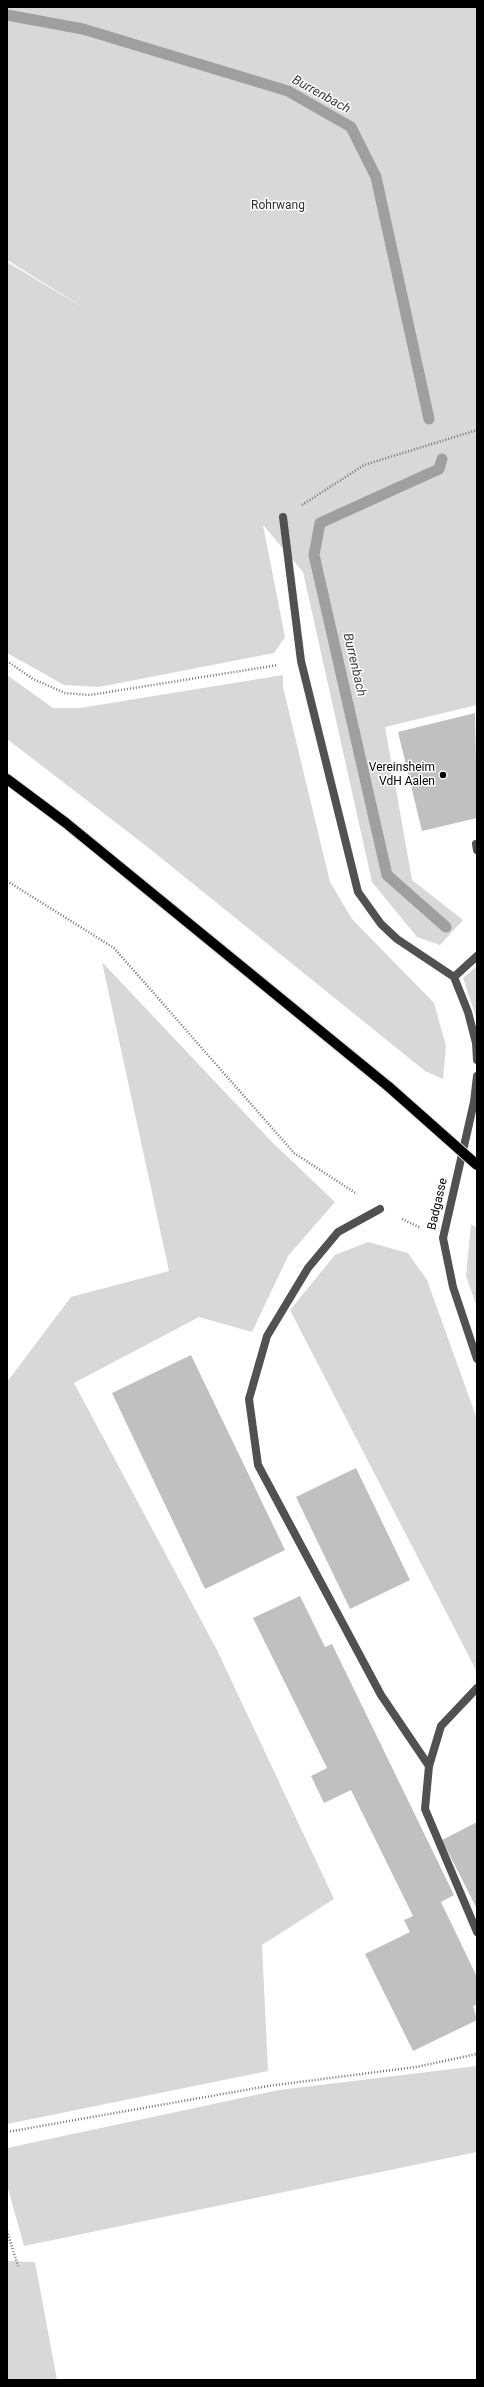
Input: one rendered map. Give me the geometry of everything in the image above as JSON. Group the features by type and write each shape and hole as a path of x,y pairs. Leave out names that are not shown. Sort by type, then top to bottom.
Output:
{"main road":[{"path":"7,778 66,823 389,1087 477,1165"}],"lane":[{"path":"283,517 301,661 358,892 380,924 397,939 454,977 468,1012 476,1043 477,1060"},
{"path":"454,977 477,956"},
{"name":"Badgasse","path":"477,1076 474,1102 443,1238 453,1287 477,1359"},
{"path":"380,1209 338,1232 308,1268 267,1336 249,1399 258,1465 381,1695 429,1766"},
{"path":"477,1688 442,1726 429,1766 425,1809 477,1932"}],"path":[{"path":"283,517 364,465 477,430"},
{"path":"7,661 33,679 65,693 90,695 301,661"},
{"path":"7,881 114,948 294,1153 380,1209 443,1238"},
{"path":"7,2132 268,2086 416,2067 477,2054"},
{"path":"7,2231 18,2266"}],"green space":[{"name":"Rohrwang","path":"7,7 477,7 477,705 385,727 412,880 463,920 440,945 417,937 372,882 303,572 263,525 285,637 274,653 99,687 64,685 7,653 7,262 89,311 7,260"},
{"path":"7,675 53,708 80,708 283,675 283,687 330,882 352,919 434,1003 446,1046 443,1079 425,1071 145,845 7,739"},
{"path":"102,962 271,1141 335,1202 288,1256 252,1332 199,1317 74,1383 217,1650 334,1899 262,1945 268,2071 7,2124 7,1382 71,1297 169,1271"},
{"path":"477,966 477,1020 463,978"},
{"path":"471,1224 477,1228 477,1307 466,1276"},
{"path":"368,1242 408,1253 427,1280 477,1419 477,1672 290,1310 335,1255"},
{"path":"477,2066 477,2152 24,2246 7,2185 7,2148 279,2090"},
{"path":"7,2261 35,2262 57,2380 7,2380"}],"building":[{"name":"Vereinsheim VdH Aalen","path":"475,713 477,818 422,831 398,732"},
{"path":"191,1355 285,1550 205,1589 112,1393"},
{"path":"356,1468 410,1580 350,1609 296,1497"},
{"path":"300,1596 325,1647 332,1644 454,1895 441,1902 477,1977 477,2004 473,2006 477,2020 413,2051 365,1954 410,1932 404,1920 413,1916 351,1790 324,1803 311,1776 327,1768 253,1618"},
{"path":"477,1822 477,1909 442,1840"}],"waterway":[{"name":"Burrenbach","path":"7,15 83,29 288,91 351,127 376,177 429,419"},
{"name":"Burrenbach","path":"442,459 439,469 320,523 314,555 387,875 446,927"}],"place":[{"name":"Vereinsheim VdH Aalen","path":"443,775"}]}
